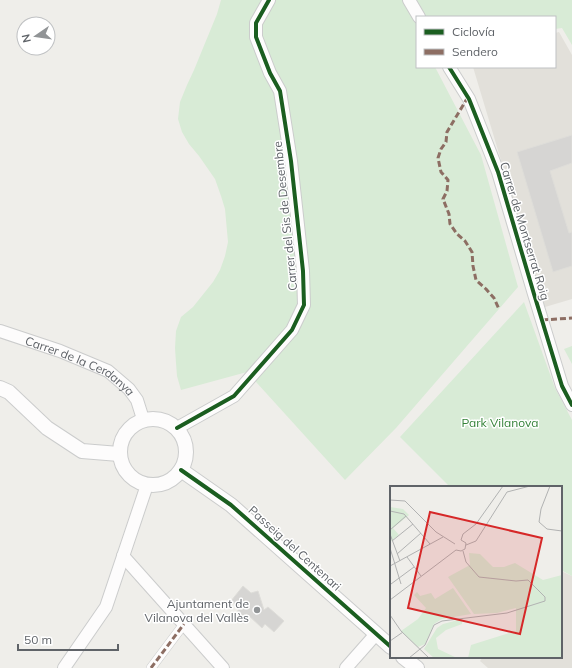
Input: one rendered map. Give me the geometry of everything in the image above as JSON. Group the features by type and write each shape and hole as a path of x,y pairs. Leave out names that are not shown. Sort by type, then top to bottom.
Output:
{"street":[{"name":"Carrer del Sis de Desembre","path":"177,428 234,396 292,330 304,305 303,271 294,185 280,91 270,72 256,37 256,23 269,0"},
{"path":"409,0 418,16"},
{"name":"Carrer de Montserrat Roig","path":"450,68 469,99 498,172 562,386 572,405"},
{"name":"Carrer de la Cerdanya","path":"0,331 60,350 108,370 133,394 137,400 143,419"},
{"path":"0,388 9,392 47,428 82,451 119,454"},
{"path":"154,418 165,420 177,428 183,438 186,448 186,459 181,470 169,481 158,485 147,485 136,481 128,475 122,465 119,454 120,444 125,433 133,424 143,419 154,418"},
{"name":"Passeig del Centenari","path":"181,470 231,505 390,646"},
{"path":"64,668 106,607 147,485"},
{"path":"124,556 223,668"},
{"path":"151,668 184,624"},
{"path":"346,668 376,634"},
{"path":"404,658 416,668"}],"shaded area":[{"path":"559,32 572,55 572,299 545,307 473,68 556,68 556,33"},
{"path":"562,571 572,576 572,668 488,668 480,661 482,658 562,658"}],"green space":[{"path":"221,0 572,0 572,45 562,28 556,29 556,16 416,16 416,68 436,68 481,155 518,287 396,428 345,480 247,372 181,390 177,376 175,348 176,331 181,317 193,307 213,282 220,270 228,242 225,209 215,179 189,144 182,132 178,119 180,102 217,14"},
{"name":"Park Vilanova","path":"524,302 555,388 572,420 572,576 562,571 562,486 449,486 400,437"},
{"path":"572,346 572,364 564,349"}],"building":[{"path":"572,135 572,163 550,171 569,233 572,232 572,266 553,272 517,152"},
{"name":"Ajuntament de Vilanova del Vallès","path":"243,586 251,593 258,591 264,610 268,607 284,621 274,632 265,624 262,628 247,614 235,618 239,608 231,601"}],"marked path":[{"path":"468,97 447,132 446,142 441,149 438,158 441,172 448,180 447,191 443,199 449,214 450,224 457,234 465,241 472,252 476,280 494,298 499,309"},
{"path":"542,320 572,318"},
{"path":"151,668 184,624"}],"cycle path":[{"path":"177,428 234,396 292,330 304,305 303,271 291,161 280,91 270,73 256,37 256,23 269,0"},
{"path":"450,68 469,99 498,172 562,386 572,405"},
{"path":"181,470 231,505 390,646"}],"place":[{"name":"Ajuntament de Vilanova del Vallès","path":"257,610"}]}
